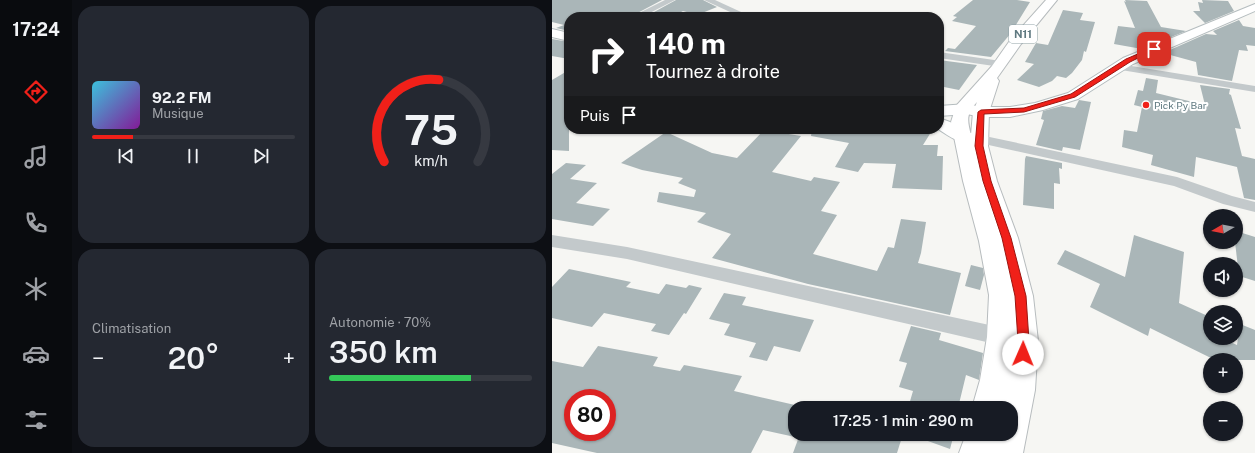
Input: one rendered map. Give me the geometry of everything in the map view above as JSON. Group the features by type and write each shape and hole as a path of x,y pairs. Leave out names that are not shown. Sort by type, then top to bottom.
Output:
{"main road":[{"name":"N11","path":"990,401 995,380 1001,337 1002,295 990,241 974,138 972,111 999,66 1016,42 1052,0"},
{"path":"944,111 1024,110 1073,96 1128,61 1255,7"},
{"path":"552,28 564,31"},
{"path":"552,33 564,36"},
{"path":"944,125 974,138"},
{"name":"N11","path":"974,138 979,146 987,181 1007,238 1020,296 1024,341 1020,390 1006,453"},
{"path":"976,453 980,441"}],"street":[{"path":"646,12 671,0"},
{"path":"708,0 736,12"},
{"path":"944,56 999,66"},
{"path":"1119,67 1255,89"},
{"path":"974,138 1177,182 1228,200 1255,207"},
{"path":"552,241 627,253 1024,341"}],"building":[{"path":"552,0 662,0 639,12 564,12 564,25 552,22"},
{"path":"676,0 703,0 717,7 704,12 654,12"},
{"path":"973,0 1017,0 1030,2 1011,33 991,57 945,51 948,48 955,49 976,26 952,21 957,17 953,16"},
{"path":"1125,0 1147,1 1161,27 1186,31 1142,49 1114,44 1118,26 1135,28 1124,1 1126,2"},
{"path":"1202,0 1228,1 1234,11 1205,23 1193,11 1200,11 1198,2 1203,3"},
{"path":"1063,10 1083,13 1080,20 1095,22 1082,60 1066,78 1057,76 1052,81 1039,87 1017,80 1034,64 1025,62 1036,43 1048,45"},
{"path":"1239,20 1243,26 1255,28 1255,46 1246,45 1248,51 1239,50 1232,81 1198,75 1196,62 1163,53 1206,34 1217,35 1213,31"},
{"path":"564,25 564,30 556,28"},
{"path":"552,39 564,41 564,58 552,56"},
{"path":"944,61 977,65 959,90 944,87"},
{"path":"564,73 564,134 569,134 569,151 552,150 552,80"},
{"path":"1146,78 1158,80 1156,93 1205,105 1200,85 1230,89 1229,94 1231,95 1241,129 1235,128 1242,156 1255,159 1255,200 1244,198 1237,167 1196,157 1194,177 1151,165 1153,155 1122,147 1124,130 1137,132 1142,107 1134,105 1138,90 1143,91"},
{"path":"1079,100 1091,102 1080,150 1063,147 1062,151 1036,145 1044,120 1041,119 1043,111 1062,106 1075,108"},
{"path":"663,134 670,134 712,153 737,158 760,134 789,134 801,136 772,172 811,181 814,177 840,182 821,211 837,215 813,254 877,271 888,247 894,248 901,219 926,222 918,263 961,273 950,315 808,284 712,258 731,234 697,222 706,213 657,202 659,192 694,197 696,190 678,183 683,178 642,170 621,163"},
{"path":"811,134 930,134 923,145 938,145 937,156 943,156 942,190 892,188 896,164 864,163 858,172 835,167 849,143 811,136"},
{"path":"1026,156 1062,163 1062,169 1059,168 1060,184 1054,183 1054,209 1023,205"},
{"path":"566,163 586,165 570,179 597,183 576,203 610,209 593,226 552,219 552,174"},
{"path":"1243,233 1255,237 1255,281 1243,277 1243,257 1237,257 1236,249 1243,249"},
{"path":"1134,235 1184,252 1179,303 1203,314 1203,345 1243,345 1243,325 1255,330 1255,360 1243,360 1243,353 1203,354 1150,328 1148,336 1090,307 1100,284 1057,264 1065,250 1125,277"},
{"path":"971,265 983,268 984,275 980,290 965,286"},
{"path":"569,269 631,282 626,287 659,294 666,284 686,288 689,285 702,288 686,314 684,313 669,335 651,331 656,324 604,313 592,327 552,318 552,287"},
{"path":"724,293 746,297 742,305 814,320 800,352 774,346 767,361 749,357 756,343 724,335 730,324 709,319"},
{"path":"911,326 941,333 939,340 983,353 979,380 966,375 960,401 910,401 913,391 899,387 907,363 899,361"},
{"path":"598,346 658,357 653,366 680,371 684,365 742,376 734,391 788,403 788,435 763,430 751,453 597,453 552,443 552,361 583,367"},
{"path":"797,441 901,441 897,453 793,453"},
{"path":"928,441 952,441 950,449"}],"place":[{"name":"Pick Py Bar","path":"1146,105"}],"route":[{"path":"1023,354 1024,341 1020,296 1007,238 987,181 979,146 981,112 1010,112 1024,110 1073,96 1128,61 1154,49"}]}
